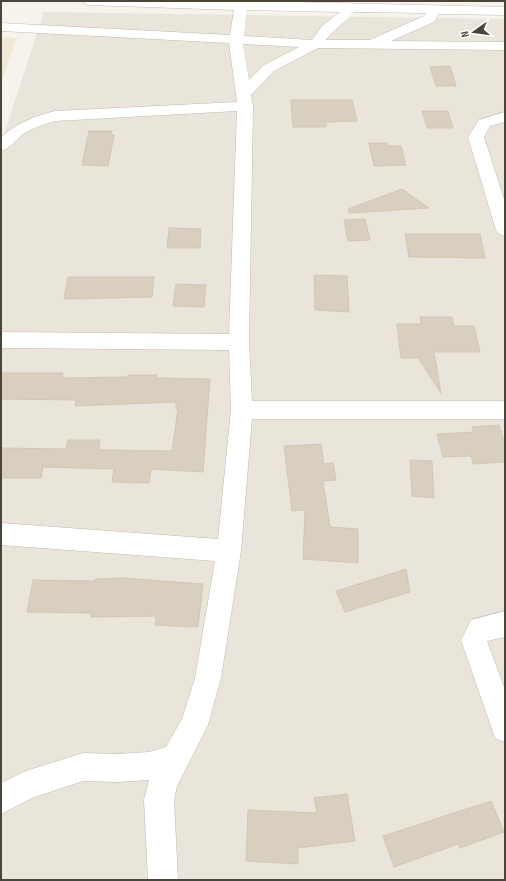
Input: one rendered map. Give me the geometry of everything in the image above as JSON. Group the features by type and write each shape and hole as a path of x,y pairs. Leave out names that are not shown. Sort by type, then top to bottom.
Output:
{"street":[{"path":"88,1 435,10 505,10"},
{"path":"423,1 435,10"},
{"path":"478,1 505,10"},
{"path":"163,880 159,826 159,800 163,782 194,725 208,678 229,551 242,410 239,342 244,99 236,41 241,4"},
{"path":"1,146 13,133 26,125 41,119 55,116 244,99 270,68 316,44 328,29 340,20 350,8"},
{"path":"370,45 429,19 435,10"},
{"path":"1,28 52,29 236,41 316,44 505,46"},
{"path":"505,117 484,123 476,137 505,230"},
{"path":"1,340 239,342"},
{"path":"242,410 505,410"},
{"path":"1,534 229,551"},
{"path":"505,624 480,629 474,640 505,728"},
{"path":"1,799 26,786 83,767 117,768 149,766 176,759"}],"shaded area":[{"path":"44,12 505,19 505,880 1,880 1,143"},
{"path":"1,38 17,38 1,82"}],"building":[{"path":"450,66 456,86 436,86 430,67"},
{"path":"291,100 352,100 357,121 326,122 326,127 293,127"},
{"path":"422,111 448,111 453,128 427,128"},
{"path":"89,131 112,131 111,135 114,135 108,166 82,165"},
{"path":"369,143 387,143 387,146 401,146 406,165 374,166"},
{"path":"402,189 429,208 349,213 348,209"},
{"path":"365,219 370,240 348,241 344,220"},
{"path":"169,228 201,229 200,248 167,248"},
{"path":"405,234 480,234 485,258 409,257"},
{"path":"314,275 347,276 349,312 315,310"},
{"path":"68,277 154,277 152,297 64,299"},
{"path":"176,284 206,285 204,307 173,306"},
{"path":"420,317 452,317 454,326 474,326 480,352 434,352 441,393 418,358 401,358 397,324 421,324"},
{"path":"1,373 63,373 62,378 157,375 157,378 210,379 203,472 151,469 149,483 112,482 114,469 43,467 41,478 1,478 1,448 66,449 68,440 100,440 99,450 172,451 178,409 176,409 176,402 75,406 76,400 1,399"},
{"path":"499,425 505,445 505,462 473,464 471,456 443,457 437,434 474,432 472,427"},
{"path":"321,444 324,464 333,463 336,480 323,481 330,527 358,529 358,563 303,559 305,510 292,511 284,446"},
{"path":"410,460 432,461 434,498 412,496"},
{"path":"406,569 410,592 345,612 336,591"},
{"path":"123,578 203,584 198,627 155,625 156,616 91,617 91,613 27,612 33,580 95,581 95,579"},
{"path":"347,794 355,841 298,848 298,864 246,861 248,810 317,813 314,798"},
{"path":"491,801 504,832 460,848 458,844 394,867 383,836"}]}
